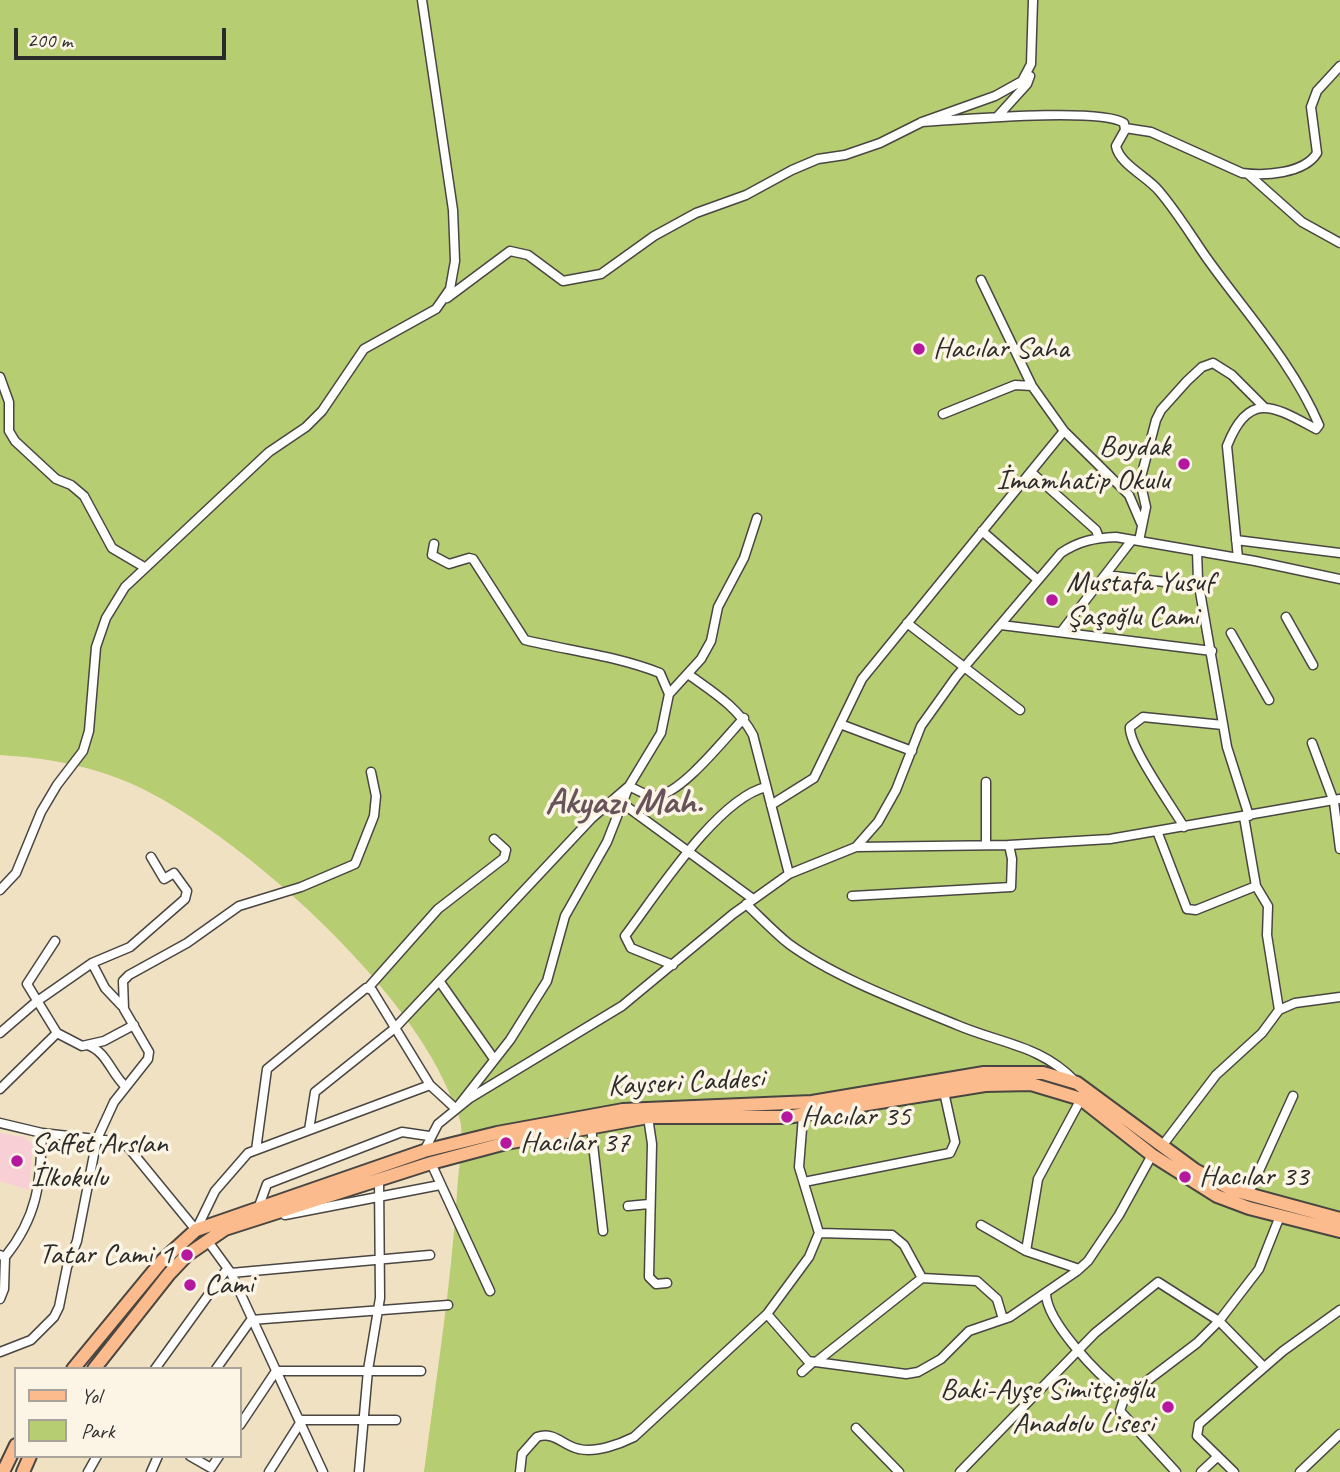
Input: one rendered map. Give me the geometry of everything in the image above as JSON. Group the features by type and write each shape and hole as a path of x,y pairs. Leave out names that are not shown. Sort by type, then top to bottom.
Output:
{"main road":[{"name":"Kayseri Caddesi","path":"76,1367 162,1261 196,1230 424,1151 497,1133 623,1110 812,1102 1006,1071 1043,1073 1077,1083 1157,1151 1195,1170 1248,1195 1340,1219"},
{"name":"Kayseri Caddesi","path":"96,1367 169,1274 207,1240 244,1223 379,1178 506,1143 648,1117 803,1116 985,1085 1031,1084 1081,1099 1217,1196 1340,1231"},
{"path":"2,1470 14,1449"}],"street":[{"path":"422,0 453,210 455,261 450,289 445,300"},
{"path":"997,117 1027,84 1033,0"},
{"path":"1248,174 1273,174 1315,157 1318,148 1311,107 1313,99 1340,66"},
{"path":"0,890 16,873 41,812 82,751 89,731 96,647 102,627 125,587 269,452 306,427 322,411 364,349 426,316 510,251 528,255 563,281 601,274 654,236 696,213 746,195 818,159 845,155 868,147 922,122 995,96 1022,81 1030,70"},
{"path":"922,122 997,117 1098,117 1120,120 1125,128 1151,132 1248,174 1273,200 1301,222 1340,243"},
{"path":"1125,128 1117,141 1118,155 1148,178 1188,227 1205,255 1300,384 1319,427 1316,429 1278,408 1264,407 1241,421 1227,446 1238,558"},
{"path":"981,280 1032,386 1064,432 1129,495 1141,523"},
{"path":"1061,632 1135,541 1146,507 1140,481 1155,424 1161,410 1187,381 1206,365 1216,363 1264,407"},
{"path":"0,377 9,402 9,431 15,441 56,479 71,485 84,496 112,548 144,567"},
{"path":"943,414 1015,385 1032,386"},
{"path":"771,805 814,778 862,679 1064,432"},
{"path":"1031,472 1096,530 1099,538"},
{"path":"456,1109 510,1041 547,981 565,916 607,842 629,786 661,733 669,694 688,674 711,641 718,607 744,558 757,518"},
{"path":"982,531 1038,580"},
{"path":"856,847 878,822 896,790 921,726 965,667 1038,580 1061,553 1076,544 1099,538 1135,541 1340,579"},
{"path":"1236,540 1340,553"},
{"path":"434,544 432,555 449,564 473,559 522,639 579,654 625,659 660,673 669,694"},
{"path":"1198,551 1199,586 1227,747 1247,816 1256,886 1268,906 1267,935 1279,1010"},
{"path":"1105,575 1199,586"},
{"path":"1286,617 1313,665"},
{"path":"907,622 1020,710"},
{"path":"1001,625 1212,651"},
{"path":"1231,633 1269,700"},
{"path":"688,674 744,718 753,735 789,874"},
{"path":"1184,827 1140,757 1130,735 1130,727 1143,717 1223,725"},
{"path":"629,786 649,795 669,792 686,779 744,718"},
{"path":"840,724 912,751"},
{"path":"1312,743 1337,801 1340,849"},
{"path":"124,1009 122,986 126,978 187,943 223,915 239,906 301,887 355,864 374,816 376,796 371,772"},
{"path":"986,782 986,844"},
{"path":"309,1130 315,1093 395,1028 592,818 629,786"},
{"path":"673,965 631,948 625,936 689,852 743,796 766,787"},
{"path":"424,1151 429,1136 438,1124 456,1109 524,1062 622,1006 750,902 789,874 856,847 1009,845 1110,839 1337,801"},
{"path":"622,803 689,852 750,902 790,944 842,973 960,1027 1037,1051 1059,1064 1077,1083"},
{"path":"1157,831 1187,909 1196,911 1256,886"},
{"path":"256,1150 267,1069 361,989 368,988 438,909 504,858 506,850 494,839"},
{"path":"852,896 1011,887 1012,859 1009,845"},
{"path":"0,1033 36,1002 92,962 130,947 186,898 187,891 174,873 164,879 151,857"},
{"path":"55,941 28,980 28,988 57,1033 82,1046 104,1041 134,1025"},
{"path":"0,1352 31,1340 54,1317 77,1241 97,1139 114,1102 148,1059 149,1052 134,1025 105,988 92,962"},
{"path":"440,982 494,1059"},
{"path":"368,988 430,1085 456,1109"},
{"path":"767,1314 808,1361 906,1374 918,1372 941,1359 969,1331 1003,1319 1046,1294 1079,1269 1119,1215 1157,1151 1209,1084 1262,1033 1279,1010 1295,1003 1340,997"},
{"path":"0,1089 57,1033"},
{"path":"87,1045 100,1051 116,1078 126,1087"},
{"path":"0,1124 42,1133 97,1139 128,1147 196,1230 215,1191 241,1157 430,1085"},
{"path":"804,1182 950,1153 955,1142 944,1092"},
{"path":"1248,1195 1293,1097"},
{"path":"1026,1251 1038,1179 1081,1099"},
{"path":"520,1472 522,1454 537,1437 555,1437 580,1450 620,1445 634,1437 767,1314 809,1257 819,1233 799,1167 803,1116"},
{"path":"648,1117 652,1144 649,1277 656,1283 667,1283"},
{"path":"591,1127 603,1231"},
{"path":"259,1206 267,1184 402,1132 429,1136"},
{"path":"0,1298 3,1256 24,1234 35,1207 42,1133"},
{"path":"430,1163 490,1291"},
{"path":"359,1472 381,1259 379,1178"},
{"path":"244,1223 440,1185"},
{"path":"628,1206 649,1204"},
{"path":"1046,1294 1050,1313 1079,1350 1117,1389 1126,1393 1135,1390 1197,1343 1219,1321 1259,1269 1280,1216"},
{"path":"981,1225 1026,1251 1079,1269"},
{"path":"819,1233 892,1235 904,1245 922,1278"},
{"path":"207,1240 229,1271 302,1420 323,1472"},
{"path":"157,1367 229,1271 429,1255"},
{"path":"802,1372 922,1278 977,1281 997,1299 1003,1319"},
{"path":"960,1472 1079,1350 1131,1301 1157,1282 1219,1321 1264,1367"},
{"path":"251,1320 448,1305"},
{"path":"1234,1472 1216,1458 1197,1436 1199,1424 1264,1367 1340,1310"},
{"path":"217,1367 251,1320"},
{"path":"276,1371 421,1371"},
{"path":"242,1422 276,1371"},
{"path":"1126,1393 1120,1411 1175,1472"},
{"path":"302,1420 396,1420"},
{"path":"270,1472 302,1420"},
{"path":"856,1428 899,1472"},
{"path":"1300,1472 1340,1434"},
{"path":"193,1458 210,1470"},
{"path":"1201,1472 1216,1458"}],"shaded area":[{"name":"Saffet Arslan İlkokulu","path":"0,1133 24,1137 33,1145 29,1190 0,1181"}],"green space":[{"path":"0,0 1340,0 1340,1472 424,1472 451,1263 461,1150 460,1120 426,1048 396,1005 359,961 318,919 228,843 184,812 126,781 91,769 37,758 0,755"}],"place":[{"name":"Hacılar Saha","path":"919,349"},
{"name":"Boydak İmamhatip Okulu","path":"1184,464"},
{"name":"Mustafa Yusuf Şaşoğlu Cami","path":"1052,600"},
{"name":"Hacılar 35","path":"787,1117"},
{"name":"Hacılar 37","path":"506,1143"},
{"name":"Saffet Arslan İlkokulu","path":"17,1161"},
{"name":"Hacılar 33","path":"1185,1177"},
{"name":"Tatar Cami 1","path":"187,1255"},
{"name":"Cami","path":"190,1285"},
{"name":"Baki-Ayşe Simitçioğlu Anadolu Lisesi","path":"1168,1407"}],"district":[{"name":"Akyazı Mah.","path":"624,803"}]}
